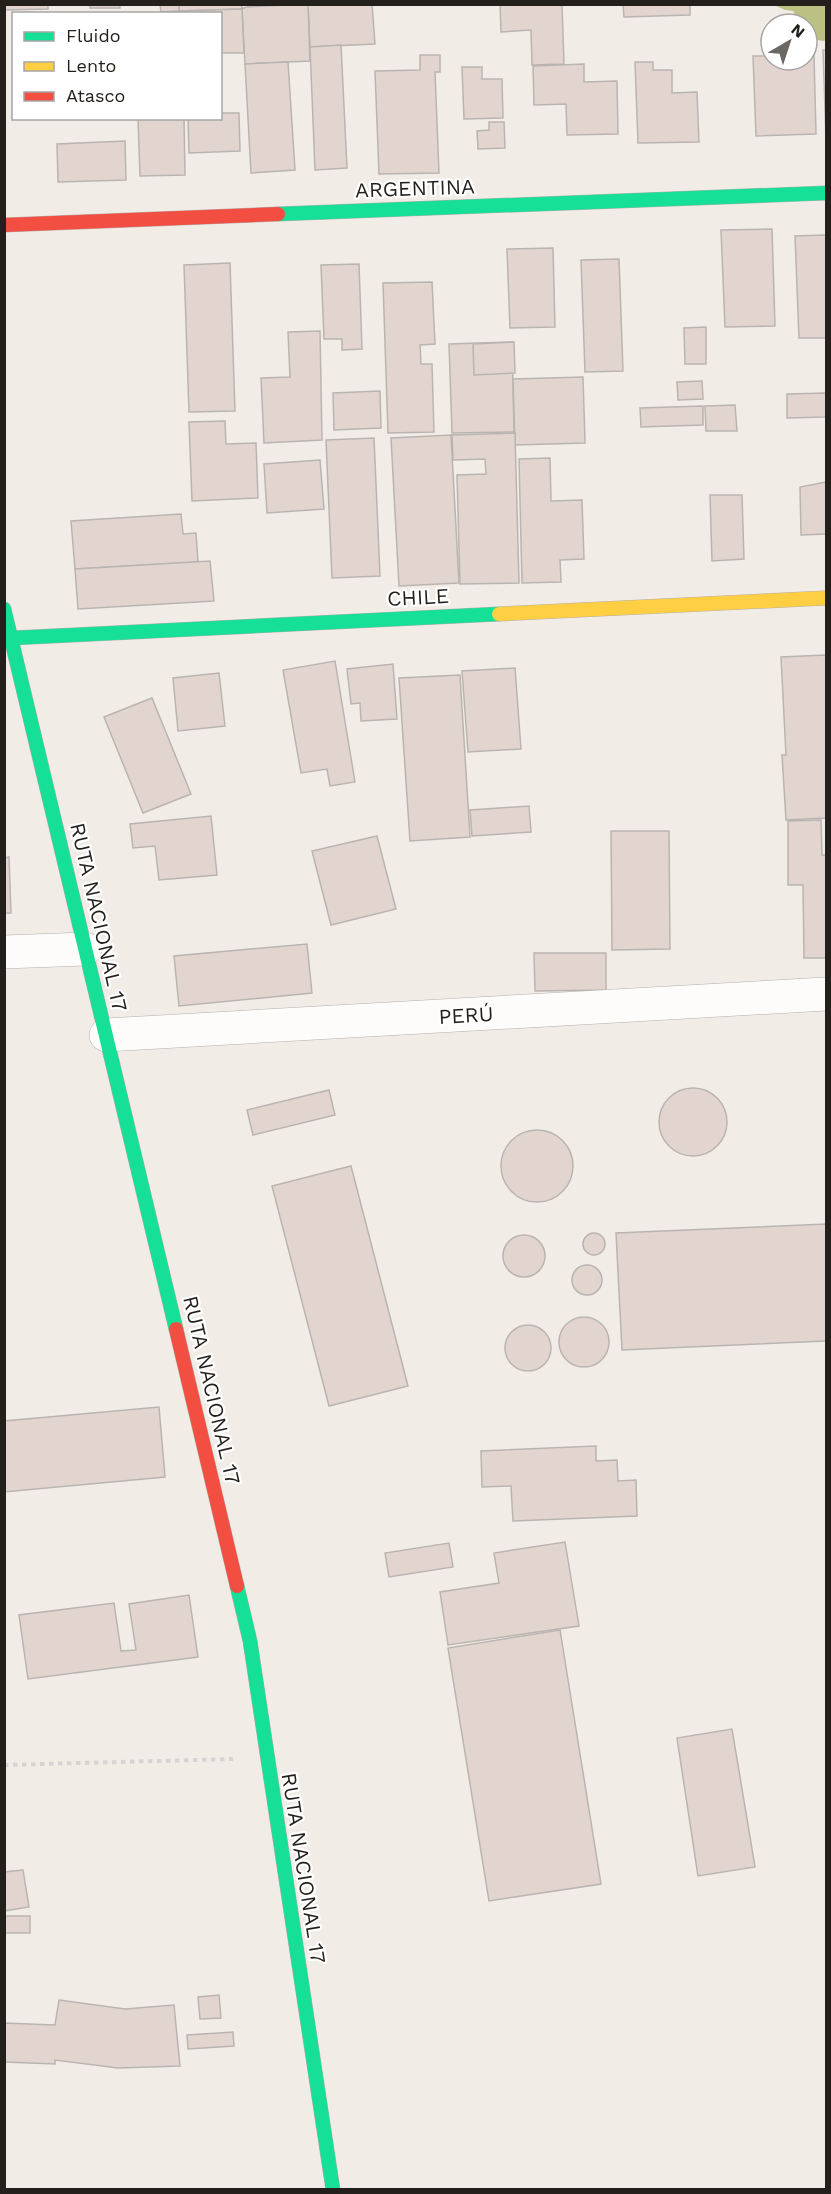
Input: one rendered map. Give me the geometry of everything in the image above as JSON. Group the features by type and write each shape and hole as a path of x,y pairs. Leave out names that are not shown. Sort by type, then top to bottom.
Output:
{"street":[{"name":"ARGENTINA","path":"4,225 826,193"},
{"name":"CHILE","path":"12,638 826,598"},
{"name":"RUTA NACIONAL 17","path":"4,609 250,1641 333,2190"},
{"path":"4,952 85,949"},
{"name":"PERÚ","path":"106,1035 826,994"}],"path":[{"path":"4,1765 267,1759"}],"shaded area":[{"path":"774,5 826,5 826,40 819,40 819,12 785,10"}],"building":[{"path":"4,4 48,4 48,9 4,10"},
{"path":"90,4 120,4 120,8 90,8"},
{"path":"160,4 179,4 179,11 161,12"},
{"path":"179,4 242,4 242,9 179,11"},
{"path":"308,4 372,4 375,44 310,47"},
{"path":"308,4 310,61 245,64 242,9"},
{"path":"500,4 562,4 564,64 532,65 531,30 501,32"},
{"path":"623,4 690,4 690,15 624,17"},
{"path":"242,9 244,53 222,53 222,12 179,11"},
{"path":"341,45 347,168 315,170 310,47"},
{"path":"823,50 826,50 826,139"},
{"path":"420,55 440,55 440,72 435,72 439,173 379,174 375,71 420,70"},
{"path":"753,56 759,56 759,72 814,72 816,134 756,136"},
{"path":"288,62 295,170 251,173 245,64"},
{"path":"635,62 653,62 653,70 672,70 672,93 697,92 699,142 638,143"},
{"path":"584,64 584,82 617,81 618,134 567,135 566,104 534,105 533,66"},
{"path":"462,67 482,67 482,79 502,79 503,118 464,119"},
{"path":"222,113 239,113 240,151 189,153 188,120 222,120"},
{"path":"138,120 184,120 185,175 140,176"},
{"path":"489,122 504,122 505,148 478,149 477,131 489,130"},
{"path":"125,141 126,180 58,182 57,144"},
{"path":"772,229 775,326 725,327 721,230"},
{"path":"826,235 826,338 799,338 795,236"},
{"path":"553,248 555,327 510,328 507,249"},
{"path":"619,259 623,371 585,372 581,260"},
{"path":"230,263 235,411 189,412 184,265"},
{"path":"359,264 362,349 342,350 342,339 324,339 321,265"},
{"path":"432,282 435,344 420,345 421,364 432,364 434,432 388,433 383,283"},
{"path":"706,327 706,364 685,364 684,328"},
{"path":"320,331 322,440 264,443 261,378 290,377 288,332"},
{"path":"512,342 514,432 452,433 449,344"},
{"path":"514,342 515,373 474,375 473,344"},
{"path":"583,377 585,443 515,445 513,379"},
{"path":"702,381 703,399 678,400 677,382"},
{"path":"380,391 381,428 334,430 333,393"},
{"path":"826,393 826,417 787,418 787,394"},
{"path":"735,405 737,431 706,431 705,406"},
{"path":"703,406 703,425 641,427 640,408"},
{"path":"225,421 226,444 256,443 258,498 192,501 189,422"},
{"path":"515,433 519,583 460,584 457,475 486,474 485,459 453,460 452,435"},
{"path":"451,435 459,583 399,586 391,438"},
{"path":"374,438 380,576 332,578 326,440"},
{"path":"550,458 551,501 582,500 584,559 560,560 561,582 522,583 519,459"},
{"path":"320,460 324,509 267,513 264,464"},
{"path":"826,482 826,534 801,535 800,487"},
{"path":"710,495 742,495 744,559 712,561"},
{"path":"181,514 183,534 196,533 198,562 75,569 71,521"},
{"path":"210,561 214,601 78,609 75,569"},
{"path":"826,655 826,818 786,820 782,755 786,755 781,657"},
{"path":"335,661 355,782 330,786 327,769 301,773 283,670"},
{"path":"393,664 397,719 361,721 360,703 351,704 347,669"},
{"path":"515,668 521,749 468,752 462,671"},
{"path":"219,673 225,726 178,731 173,678"},
{"path":"460,675 470,837 410,841 399,678"},
{"path":"152,698 191,794 143,813 104,717"},
{"path":"529,806 531,832 472,836 470,810"},
{"path":"211,816 217,875 159,880 155,846 133,848 130,824"},
{"path":"821,820 822,855 826,855 826,958 804,958 803,885 788,885 788,821"},
{"path":"611,831 669,831 670,949 612,950"},
{"path":"377,836 396,909 331,925 312,851"},
{"path":"9,857 11,913 4,913 4,858"},
{"path":"307,944 312,993 179,1006 174,956"},
{"path":"534,953 606,953 606,990 535,991"},
{"path":"700,1088 712,1094 721,1103 727,1115 725,1135 717,1146 700,1156 686,1156 669,1146 661,1135 659,1115 669,1098 680,1090"},
{"path":"329,1090 335,1115 253,1135 247,1110"},
{"path":"537,1130 557,1136 567,1146 573,1166 567,1186 557,1196 537,1202 517,1196 507,1186 501,1166 507,1146 517,1136"},
{"path":"351,1166 408,1386 329,1406 272,1186"},
{"path":"826,1224 826,1341 622,1350 616,1233"},
{"path":"594,1233 602,1236 605,1244 602,1252 594,1255 586,1252 583,1244 586,1236"},
{"path":"524,1235 532,1236 539,1241 544,1248 544,1264 539,1271 532,1276 524,1277 516,1276 509,1271 504,1264 503,1256 504,1248 509,1241 516,1236"},
{"path":"587,1265 598,1269 602,1280 598,1291 587,1295 576,1291 572,1280 576,1269"},
{"path":"584,1317 593,1319 604,1328 609,1342 607,1351 598,1362 584,1367 575,1365 564,1356 559,1342 561,1333 570,1322"},
{"path":"528,1325 544,1332 551,1348 544,1364 528,1371 512,1364 505,1348 512,1332"},
{"path":"159,1407 165,1477 4,1492 4,1421"},
{"path":"596,1446 596,1461 617,1460 618,1481 636,1480 637,1516 513,1521 511,1486 482,1487 481,1451"},
{"path":"565,1542 579,1626 448,1645 440,1592 499,1583 494,1553"},
{"path":"449,1543 453,1567 389,1577 385,1553"},
{"path":"189,1595 198,1657 28,1679 19,1615 114,1603 121,1651 136,1650 129,1604"},
{"path":"560,1630 601,1884 489,1901 448,1648"},
{"path":"732,1729 755,1867 698,1876 677,1738"},
{"path":"23,1870 29,1907 4,1911 4,1872"},
{"path":"4,1916 30,1916 30,1933 4,1933"},
{"path":"219,1995 221,2018 200,2019 198,1997"},
{"path":"59,2000 125,2009 174,2005 180,2066 118,2068 55,2060 55,2064 4,2062 4,2023 55,2025"},
{"path":"233,2032 234,2046 188,2049 187,2035"}],"traffic: fast":[{"path":"278,214 826,193"},
{"path":"4,609 176,1329"},
{"path":"12,638 499,614"},
{"path":"237,1586 250,1641 333,2190"}],"traffic: slow":[{"path":"499,614 826,598"}],"traffic: jam":[{"path":"4,225 278,214"},
{"path":"176,1329 237,1586"}]}
